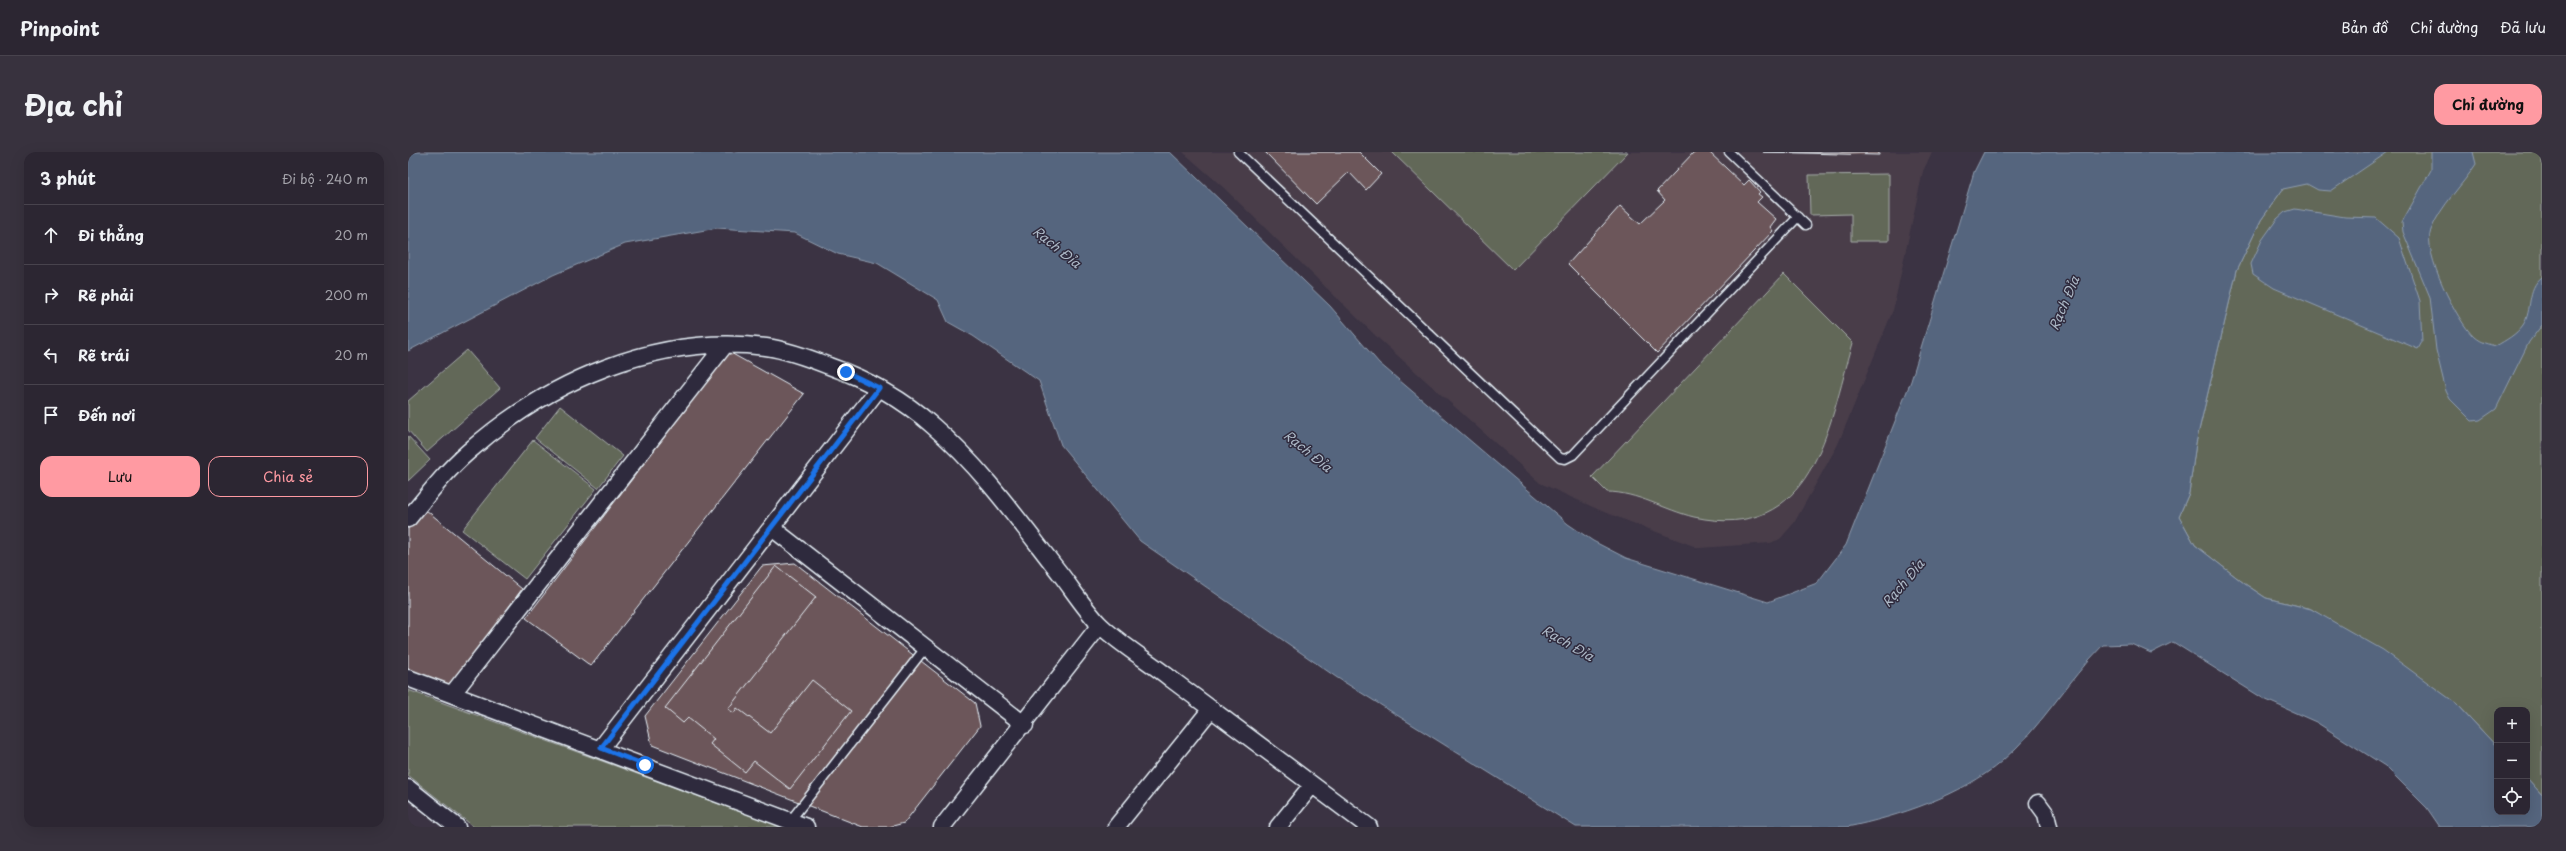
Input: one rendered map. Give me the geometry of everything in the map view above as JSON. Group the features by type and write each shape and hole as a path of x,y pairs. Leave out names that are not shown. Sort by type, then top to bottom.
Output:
{"street":[{"path":"453,693 725,345"},
{"path":"408,520 436,484 466,453 501,425 537,401 581,377 626,360 671,348 725,345 767,348 805,357 846,372 879,388 930,423 967,458 1100,625 1369,827"},
{"path":"601,748 879,388"},
{"path":"772,528 1025,725"},
{"path":"942,827 1025,725 1100,625"},
{"path":"408,678 453,693 601,748 806,827"},
{"path":"1116,827 1211,709"},
{"path":"1278,827 1312,785"},
{"path":"408,788 457,827"},
{"path":"2038,803 2046,814 2050,827"}],"lane":[{"path":"1238,152 1556,456 1565,459 1573,455 1798,217"},
{"path":"1730,152 1806,225"},
{"path":"790,820 926,647"}],"shaded area":[{"path":"1183,152 1932,152 1923,171 1893,310 1838,444 1794,523 1780,539 1770,543 1699,548 1604,512 1540,483 1378,338 1224,188"}],"green space":[{"path":"1392,152 1628,152 1513,270"},
{"path":"2295,152 2542,152 2542,795 2530,781 2530,707 2494,707 2494,744 2457,704 2311,609 2266,598 2245,584 2195,545 2179,516 2189,493 2196,443 2237,270 2261,220 2283,189"},
{"path":"1889,174 1889,241 1851,241 1851,214 1810,215 1809,175"},
{"path":"1784,274 1853,343 1834,410 1823,442 1809,472 1790,496 1766,513 1734,520 1694,517 1640,498 1607,492 1592,477"},
{"path":"467,350 500,388 427,452 408,430 408,401"},
{"path":"560,406 623,456 598,488 535,438"},
{"path":"408,436 430,460 408,481"},
{"path":"533,440 596,489 525,579 462,530"},
{"path":"408,690 782,827 474,827 408,775"}],"water":[{"name":"Rạch Đỉa","path":"408,152 1170,152 1330,306 1379,363 1568,524 1593,541 1626,558 1768,602 1817,583 1846,545 1911,381 1974,172 1984,152 2388,152 2331,191 2318,190 2307,184 2283,189 2261,220 2237,270 2196,443 2189,493 2179,516 2195,545 2245,584 2266,598 2311,609 2383,650 2457,704 2494,744 2494,815 2530,815 2530,781 2542,795 2542,827 2440,827 2427,808 2385,766 2316,722 2264,699 2173,642 2151,653 2131,644 2103,645 2029,734 2002,761 1968,784 1929,803 1908,811 1847,827 1576,827 1336,677 1140,541 1061,445 1039,381 973,336 948,322 938,300 877,263 838,254 795,233 717,228 625,244 553,275 408,351"},
{"path":"2431,152 2473,152 2476,164 2440,212 2431,230 2430,240 2436,269 2443,286 2459,317 2474,337 2482,342 2496,346 2517,332 2526,319 2534,287 2542,277 2542,325 2529,342 2496,409 2480,420 2472,421 2450,399 2446,391 2436,350 2430,297 2403,232 2402,222 2431,170"},
{"path":"2295,209 2345,217 2376,218 2399,238 2420,301 2422,342 2418,349 2274,288 2253,274 2251,264 2262,240 2277,219 2285,212"}],"building":[{"path":"1265,152 1359,152 1381,174 1366,190 1349,172 1316,204"},
{"path":"1694,152 1709,152 1744,185 1749,180 1760,192 1758,194 1762,197 1757,202 1776,219 1770,227 1773,231 1657,353 1568,264 1620,206 1640,224 1665,200 1657,191"},
{"path":"1763,152 1879,152 1879,155"},
{"path":"729,352 804,394 591,666 526,618"},
{"path":"420,505 522,589 451,686 408,670 408,519"},
{"path":"795,563 975,703 980,726 904,823 889,827 863,827 652,745 645,716 762,566"},
{"path":"776,566 816,597 728,709 734,713 737,708 770,733 812,680 851,711 790,789 754,761 745,772 710,744 714,739 688,718 683,723 665,708"}],"route":[{"path":"645,765 601,748 879,388 846,372"}]}
